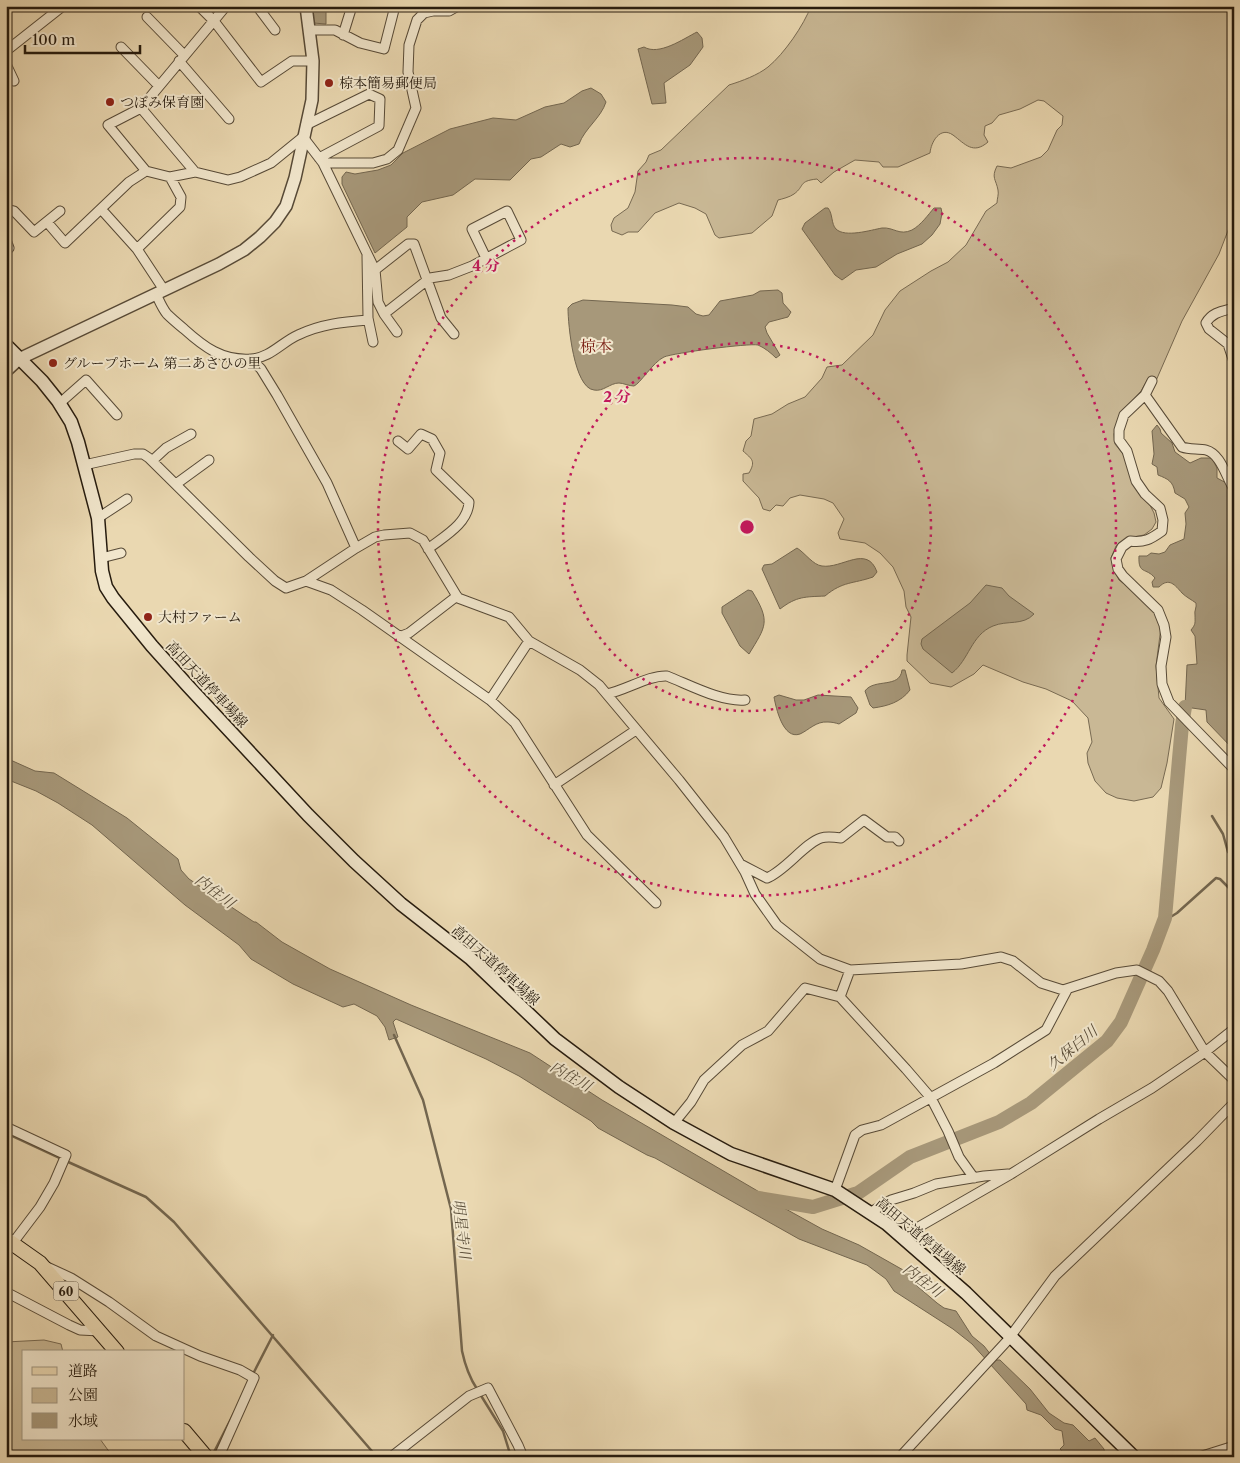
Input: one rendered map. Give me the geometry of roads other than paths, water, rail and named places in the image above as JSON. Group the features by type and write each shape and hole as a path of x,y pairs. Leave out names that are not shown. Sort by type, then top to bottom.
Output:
{"main road":[{"name":"高田天道停車場線","path":"6,345 42,381 60,403 71,422 98,518 102,571 106,587 126,615 188,686 355,862 401,904 470,958 555,1039 619,1086 674,1123 731,1154 835,1190 871,1212 903,1236 1134,1457"},
{"name":"60","path":"9,1243 40,1263 115,1350"},
{"path":"185,1432 206,1457"}],"street":[{"path":"6,51 63,6"},
{"path":"199,6 214,20 261,82 292,61 314,61"},
{"path":"226,6 141,108 108,125 146,171 170,177 195,172 228,180 240,177 271,163 303,136"},
{"path":"257,6 275,30"},
{"path":"6,371 19,359 219,264 244,250 275,222 286,206 296,178 303,136 312,100 314,61 306,6"},
{"path":"343,35 352,6"},
{"path":"310,30 335,30 360,43 384,49 396,6"},
{"path":"321,160 373,163 387,159 398,150 416,108 408,72 409,45 417,20 424,13 433,10 449,11 458,6"},
{"path":"147,17 182,58 229,119"},
{"path":"121,48 159,86"},
{"path":"6,64 13,82"},
{"path":"306,125 369,94 380,99 379,126 321,160"},
{"path":"141,108 195,172"},
{"path":"303,136 321,160 375,270 378,302 397,332"},
{"path":"47,222 65,243 129,182 146,171"},
{"path":"137,249 180,207 181,198 170,177"},
{"path":"6,209 14,211 34,232 60,211"},
{"path":"101,209 137,249 160,292 166,313 198,342 215,353 252,360 270,354 296,336 318,326 338,322 368,320"},
{"path":"384,314 428,280 449,275 472,266 521,240 507,211 472,229 486,258"},
{"path":"6,240 9,248 6,251"},
{"path":"375,270 408,244 414,244 441,318 454,334"},
{"path":"367,256 368,320 372,342"},
{"path":"1234,308 1216,313 1206,323 1209,329 1228,344 1234,362"},
{"path":"252,360 261,369 269,382 322,475 356,548"},
{"path":"60,403 86,380 117,415"},
{"path":"1152,381 1145,395 1124,416 1118,430 1119,440 1127,451 1136,481 1145,494 1160,508 1164,520 1162,531 1150,539 1140,542 1130,541 1122,547 1116,559 1118,569 1158,610 1164,625 1166,638 1161,666 1162,684 1169,702 1234,769"},
{"path":"1145,395 1182,447 1190,450 1213,452 1220,460 1226,476 1234,489"},
{"path":"153,460 166,448 191,434"},
{"path":"398,441 408,449 421,434 432,439 440,453 436,470 469,502 469,509 454,530 428,549"},
{"path":"84,464 134,454 142,454 153,460 275,581 286,588 306,581 375,537 410,532 423,540 457,596 509,617 530,641 580,670 599,685 718,829 740,864 755,894 777,924 820,959 850,970 961,964 1001,957 1013,961 1041,983 1067,990 1116,974 1137,970 1159,981 1168,991 1205,1052 1234,1080"},
{"path":"176,484 209,460"},
{"path":"98,518 127,499"},
{"path":"101,558 121,553"},
{"path":"306,581 331,590 490,700 515,723 587,835 656,903"},
{"path":"400,637 416,628 457,596"},
{"path":"490,700 530,641"},
{"path":"607,694 620,692 660,676 667,676 725,698 735,701 745,700"},
{"path":"554,785 636,730"},
{"path":"740,864 767,878 820,838 841,838 864,820 887,836 895,837 899,841"},
{"path":"840,997 850,970"},
{"path":"674,1123 691,1102 704,1080 742,1045 768,1031 805,988 840,997 931,1098 959,1157 974,1178"},
{"path":"835,1190 856,1135 862,1130 881,1124 994,1064 1046,1030 1067,990"},
{"path":"903,1236 1011,1174 1152,1088 1205,1052 1234,1029"},
{"path":"900,1457 1009,1338 1055,1276 1197,1141 1234,1103"},
{"path":"6,1127 66,1155 54,1183 40,1207 9,1243"},
{"path":"871,1212 891,1200 936,1184 1011,1174"},
{"path":"40,1263 71,1278 109,1302 156,1336 200,1356 240,1370 254,1378 224,1443 220,1454 221,1457"},
{"path":"6,1292 80,1330 100,1331"},
{"path":"391,1457 468,1396 488,1388 523,1457"},
{"path":"1198,1457 1234,1446"}],"water":[{"path":"312,6 326,6 326,24 313,23"},
{"path":"697,32 702,38 703,47 690,65 664,83 666,103 652,104 638,49 644,47 650,49 664,48"},
{"path":"591,88 601,94 606,102 601,113 579,144 570,147 561,144 541,157 531,159 510,180 475,179 453,195 422,202 407,217 407,227 375,253 342,184 342,177 346,172 355,174 378,170 391,165 403,153 450,129 493,118 516,120 545,107 564,103 582,91"},
{"path":"825,208 830,210 836,229 845,233 858,233 882,228 907,232 924,220 934,208 941,208 942,213 940,224 922,244 897,254 876,267 856,270 842,280 835,275 802,229 805,223"},
{"path":"778,290 782,293 783,303 791,312 788,317 769,322 765,327 780,355 776,358 758,345 681,353 664,357 634,386 619,383 600,390 587,387 577,368 569,328 568,308 572,304 583,300 672,305 688,307 696,314 703,316 709,315 720,301 753,295 760,291"},
{"path":"1157,425 1161,433 1172,443 1175,452 1190,463 1201,458 1212,458 1217,468 1217,478 1230,485 1229,508 1234,514 1234,750 1207,722 1206,710 1185,707 1187,665 1197,664 1195,636 1191,630 1195,623 1196,603 1172,583 1169,582 1159,587 1153,587 1152,582 1155,578 1141,568 1139,562 1139,556 1165,552 1170,545 1184,539 1185,513 1189,507 1185,499 1175,493 1170,481 1158,475 1157,467 1152,464 1154,454 1152,431"},
{"path":"797,548 812,561 822,566 860,559 867,560 873,564 877,572 873,577 843,585 825,596 801,598 780,609 762,569 764,565 772,564"},
{"path":"986,585 1002,588 1009,596 1034,614 1025,620 998,624 986,630 975,641 958,668 952,673 923,649 922,639 970,603"},
{"path":"748,590 752,591 758,601 764,617 762,630 749,654 740,646 722,613 722,607"},
{"path":"902,670 905,670 910,690 903,698 894,703 873,708 865,691 874,685 892,682 900,676"},
{"path":"779,695 796,700 804,700 818,695 851,697 858,708 856,713 839,724 824,722 794,735 781,722 774,697"},
{"path":"6,758 35,771 54,773 127,818 178,859 181,870 189,879 256,922 282,942 330,969 411,1005 530,1053 602,1100 784,1208 822,1229 859,1245 912,1275 917,1286 937,1303 944,1308 956,1311 972,1336 984,1346 995,1360 1000,1360 1030,1389 1049,1413 1064,1423 1073,1425 1089,1441 1095,1438 1104,1449 1105,1457 1067,1457 1060,1449 1064,1445 1062,1431 1055,1429 1041,1415 1027,1410 1026,1404 972,1344 953,1329 894,1291 886,1279 867,1265 799,1239 598,1128 591,1121 519,1076 486,1059 396,1019 393,1022 398,1037 389,1040 385,1027 377,1016 354,1004 343,1007 293,984 251,959 239,945 185,905 92,825 36,791 6,779"}],"waterway":[{"name":"久保白川","path":"753,1197 813,1207 858,1193 910,1157 999,1122 1031,1103 1107,1041 1121,1022 1165,918 1185,707"},
{"path":"1212,816 1223,834 1228,852 1234,857"},
{"path":"1164,921 1177,913 1216,878 1220,879 1234,893"},
{"name":"明星寺川","path":"394,1035 423,1100 451,1209 462,1351 464,1361 477,1389"},
{"path":"6,1133 62,1159"},
{"path":"66,1161 146,1197 174,1222 377,1457"},
{"path":"253,1374 273,1335"},
{"name":"明星寺川","path":"480,1394 503,1431 511,1457"},
{"path":"213,1454 235,1411"}],"place":[{"name":"椋本簡易郵便局","path":"329,83"},
{"name":"つぼみ保育園","path":"110,102"},
{"name":"グループホーム 第二あさひの里","path":"53,363"},
{"name":"大村ファーム","path":"148,617"}],"district":[{"name":"椋本","path":"596,346"}],"water label":[{"name":"内住川","path":"215,891"},
{"name":"内住川","path":"571,1076"},
{"name":"内住川","path":"923,1280"}]}
